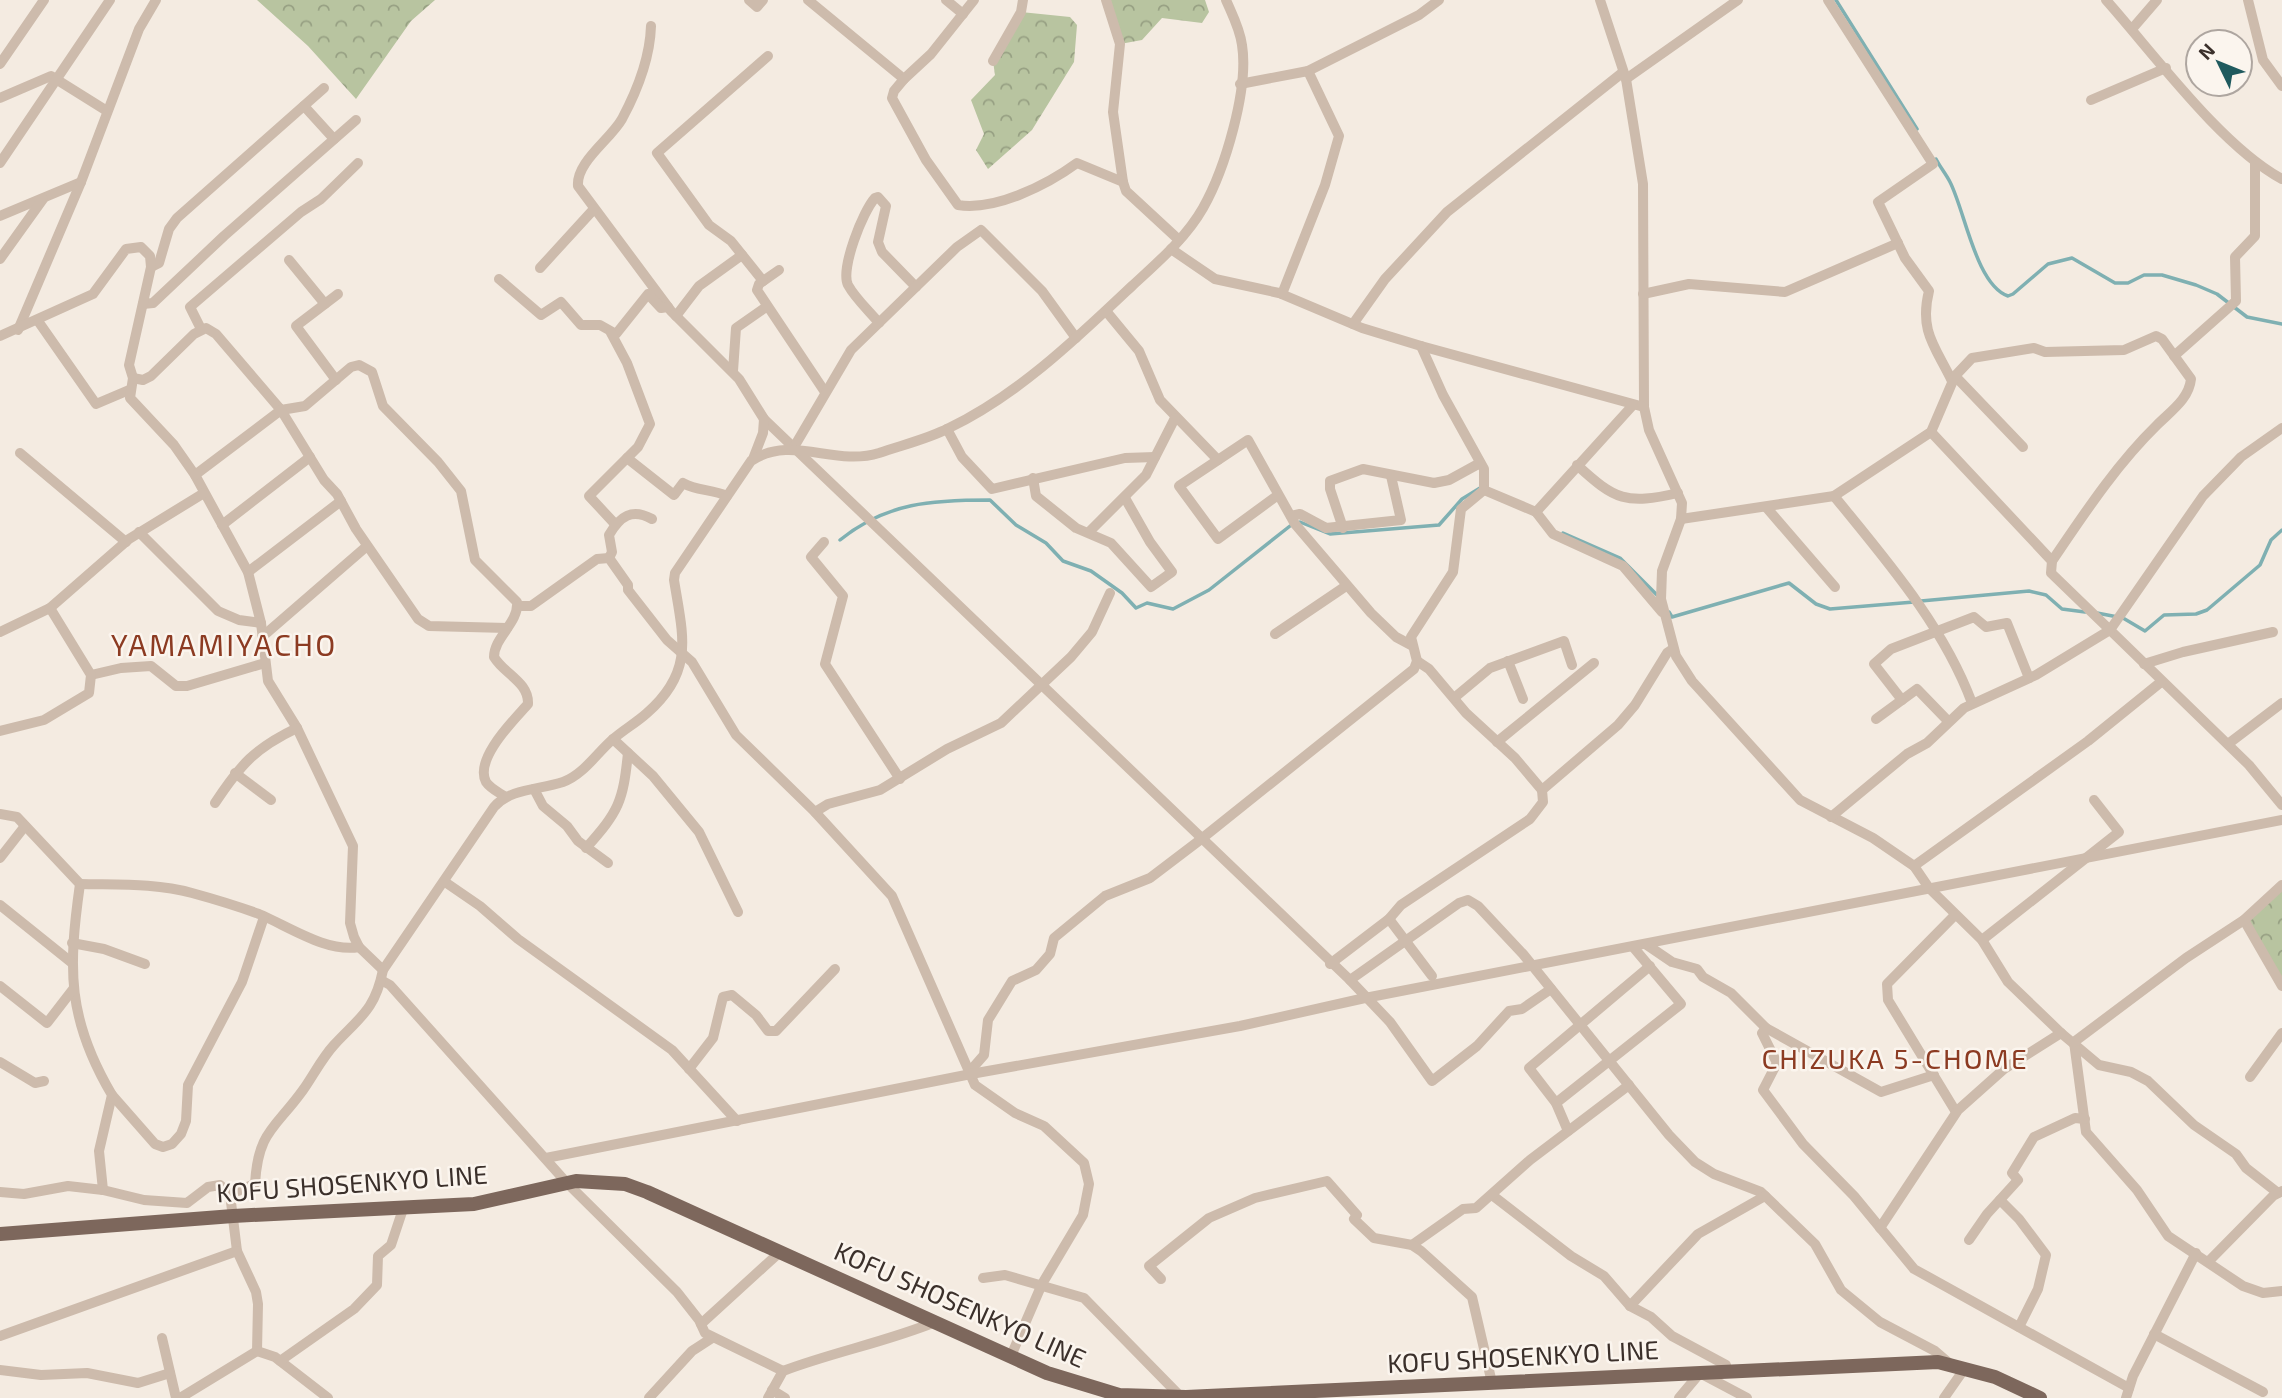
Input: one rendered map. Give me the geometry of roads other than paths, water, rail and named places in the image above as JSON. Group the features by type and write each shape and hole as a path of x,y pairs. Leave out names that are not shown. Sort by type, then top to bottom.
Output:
{"main road":[{"name":"KOFU SHOSENKYO LINE","path":"0,1234 233,1216 474,1204 566,1182 625,1184 1010,1356 1082,1385 1119,1395 1185,1397 1938,1362 1995,1377 2040,1398"}],"street":[{"path":"0,64 44,0"},
{"path":"0,163 110,0"},
{"path":"18,330 81,182 139,29 156,0"},
{"path":"749,0 757,7 763,0"},
{"path":"808,0 904,79"},
{"path":"946,0 963,14"},
{"path":"974,0 931,54 894,91 892,99 926,160 958,205 970,207 1003,202 1057,177 1077,163 1123,182"},
{"path":"993,61 1021,12 1023,0"},
{"path":"1106,0 1120,44 1113,112 1123,182 1126,191 1179,240"},
{"path":"751,461 763,453 786,448 859,456 875,454 947,429 1011,390 1076,338 1171,249 1202,210 1212,191 1237,111 1242,46 1226,0"},
{"path":"1240,84 1308,71 1419,15 1438,0"},
{"path":"1600,0 1624,76 1643,184 1639,406 1682,503 1681,519 1662,570 1661,599 1674,649 1692,681 1792,793 1873,838 1914,866 1929,888 1982,940 2008,982 2061,1033 2099,1065 2131,1072 2148,1081 2194,1125 2236,1154 2246,1168 2280,1192 2209,1262"},
{"path":"1353,324 1368,299 1447,212 1624,76 1738,0"},
{"path":"1828,0 1933,164 1878,202 1905,258 1929,290 1923,313 1926,327 1954,378 2023,447"},
{"path":"2106,0 2255,162 2282,179"},
{"path":"2132,29 2157,0"},
{"path":"2248,0 2263,61 2282,86"},
{"path":"651,26 642,75 623,118 577,178 578,186 672,311 733,371 764,419 1200,840 1350,980 1397,1031 1433,1081 1476,1046 1509,1011 1522,1009 1551,989"},
{"path":"763,281 723,233 709,225 657,153 768,56"},
{"path":"2091,100 2166,68"},
{"path":"1282,295 1325,186 1339,136 1308,71"},
{"path":"0,97 51,76 107,111"},
{"path":"151,267 159,263 169,229 177,218 324,88"},
{"path":"304,106 334,139"},
{"path":"143,304 153,303 356,120"},
{"path":"2174,356 2236,301 2235,257 2255,236 2255,162"},
{"path":"201,329 190,307 301,212 321,200 358,163"},
{"path":"0,216 81,182"},
{"path":"879,323 848,285 846,277 854,241 875,198 878,197 886,206 878,242 882,252 916,287"},
{"path":"0,260 43,199"},
{"path":"540,268 594,209"},
{"path":"796,449 851,350 957,247 981,230 1042,291 1076,338"},
{"path":"1643,294 1689,284 1785,292 1898,243"},
{"path":"0,336 93,294 126,249 133,247 146,251 151,267 130,365 133,378 129,390 131,398 174,445 195,475 248,572 261,623 268,681 297,729 353,846 350,923 359,947 566,1182 677,1292 712,1338 783,1371"},
{"path":"1171,249 1215,279 1282,295 1353,324 1421,346 1639,406"},
{"path":"672,311 699,286 742,255"},
{"path":"289,260 325,304"},
{"path":"779,270 763,281 757,290 825,393"},
{"path":"499,279 541,315 561,302 581,325 600,325 611,333 627,363 650,424 638,447 589,496 615,524"},
{"path":"336,380 296,326 338,294"},
{"path":"611,333 619,332 648,294 661,308 672,311"},
{"path":"733,371 736,328 766,307"},
{"path":"1106,311 1139,351 1160,400 1218,460"},
{"path":"38,321 96,404 129,390"},
{"path":"133,378 143,380 150,376 201,329 211,329 281,410 367,545 424,624 507,628"},
{"path":"1681,519 1834,496 1931,432 1954,378 1972,358 2034,348 2045,352 2124,350 2156,336 2162,338 2191,379 2186,396 2137,444 2107,487 2083,513 2052,561 2051,573 2228,744 2282,805"},
{"path":"1330,964 1389,919 1401,905 1530,819 1543,802 1542,790 1429,669 1417,661 1410,645 1411,637 1453,572 1461,509 1484,490 1486,479 1421,346"},
{"path":"195,475 281,410 305,406 344,371 359,365 376,377 383,406 438,462 460,491 475,560 487,575 515,598 517,606 494,651 494,657 528,695 528,704 501,736 485,764 488,785 504,796"},
{"path":"1536,512 1577,465 1639,406"},
{"path":"1090,531 1146,475 1175,418"},
{"path":"230,1194 255,1184 257,1155 265,1136 299,1095 333,1046 368,1012 377,996 382,975 504,796 576,775 647,713 669,690 684,656 675,573 751,461 761,440 764,419"},
{"path":"1831,817 1907,754 1927,743 1948,721 1972,704 2029,678 2110,630 2203,496 2241,457 2282,428"},
{"path":"947,429 962,457 992,489 1125,458 1155,457"},
{"path":"1931,432 2052,561"},
{"path":"1278,495 1218,539 1179,486 1248,440 1291,516 1346,586 1396,637 1410,645"},
{"path":"20,453 126,542"},
{"path":"222,525 310,457"},
{"path":"627,458 674,495 683,483 691,488 712,488 727,496"},
{"path":"1343,528 1330,489 1331,481 1363,469 1434,483 1449,480 1480,463"},
{"path":"1577,465 1608,494 1650,500 1678,493"},
{"path":"1291,516 1300,514 1326,528 1401,520 1391,476"},
{"path":"1033,478 1036,496 1076,528 1090,531 1111,543 1151,587 1172,572 1150,542 1125,498"},
{"path":"1484,490 1536,512 1553,534 1623,566 1664,614"},
{"path":"0,632 50,608 139,532 204,493"},
{"path":"1834,496 1911,593 1937,631 1972,704"},
{"path":"248,572 341,501"},
{"path":"1766,507 1835,587"},
{"path":"609,558 612,552 609,535 615,524 626,515 637,512 652,519"},
{"path":"139,532 226,617 261,623"},
{"path":"824,542 811,558 843,596 825,664 900,779"},
{"path":"262,637 367,545"},
{"path":"517,606 531,606 597,559 609,558"},
{"path":"609,558 628,585 628,590 667,640 692,662 736,735 815,812 892,896 970,1072 982,1092 1015,1113 1044,1126 1084,1163 1088,1172 1087,1202 1083,1215 1042,1284 1010,1356"},
{"path":"1275,634 1346,586"},
{"path":"815,812 828,804 880,790 947,749 1001,723 1071,657 1092,632 1110,593"},
{"path":"0,732 44,720 89,694 91,676 50,608"},
{"path":"1902,700 1874,664 1891,649 1974,617 1986,627 2007,623 2029,678"},
{"path":"2144,664 2183,652 2273,632"},
{"path":"1454,698 1490,668 1564,641 1572,665"},
{"path":"1542,790 1618,725 1635,705 1667,653 1674,649"},
{"path":"970,1072 984,1055 988,1020 1012,981 1036,970 1050,954 1054,938 1105,896 1150,878 1200,840 1406,677 1417,661"},
{"path":"1508,661 1523,699"},
{"path":"91,676 121,668 151,666 176,686 187,686 265,663"},
{"path":"1497,742 1594,663"},
{"path":"1914,866 2088,741 2161,682"},
{"path":"1876,719 1917,690 1948,721"},
{"path":"2228,744 2282,703"},
{"path":"215,803 235,773 262,746 297,729"},
{"path":"613,740 653,776 699,832 738,912"},
{"path":"586,848 614,817 624,793 628,753"},
{"path":"235,773 271,800"},
{"path":"534,789 543,806 567,826 586,848 608,863"},
{"path":"1982,940 2119,832 2094,800"},
{"path":"0,814 17,817 80,884 153,887 190,892 264,917 326,943 349,949 359,947"},
{"path":"546,1158 970,1072 1240,1026 1366,998 2282,820"},
{"path":"0,858 26,826"},
{"path":"445,882 480,906 518,939 672,1050 737,1121"},
{"path":"80,884 71,962 84,1042 112,1095 155,1144 163,1147 172,1144 181,1134 186,1121 188,1085 242,982 264,917"},
{"path":"2074,1042 2186,958 2244,920 2282,885"},
{"path":"1350,980 1468,900 1478,906 1533,966 1695,1162 1714,1174 1746,1185 1765,1196 1815,1244 1841,1290 1880,1322 1958,1366 1944,1398"},
{"path":"0,905 71,962"},
{"path":"1955,915 1887,984 1888,1000 1956,1112"},
{"path":"1389,919 1432,976"},
{"path":"2244,920 2282,986"},
{"path":"72,943 104,948 145,964"},
{"path":"1647,945 1672,962 1697,969 1703,977 1731,993 1766,1028 1881,1092 1934,1075"},
{"path":"1556,1103 1681,1004 1634,948"},
{"path":"1568,1131 1556,1103 1529,1068 1650,966"},
{"path":"689,1069 713,1038 723,997 732,995 756,1015 768,1031 776,1031 835,969"},
{"path":"0,986 47,1023 74,988"},
{"path":"1766,1028 1762,1032 1777,1063 1763,1090 1803,1144 1923,1276 2019,1327 2127,1393 2196,1252"},
{"path":"1880,1228 1956,1112 2004,1069 2061,1033"},
{"path":"2250,1077 2282,1033"},
{"path":"2074,1042 2086,1132 2137,1190 2168,1236 2196,1252 2243,1286 2263,1293 2282,1291"},
{"path":"0,1062 35,1083 44,1082"},
{"path":"1412,1245 1463,1209 1476,1208 1530,1160 1629,1085"},
{"path":"103,1190 99,1151 112,1095"},
{"path":"1969,1240 2018,1180 2012,1172 2034,1137 2075,1118 2085,1119"},
{"path":"1161,1279 1149,1266 1209,1218 1255,1198 1307,1186 1320,1180 1327,1181 1357,1215 1354,1219 1374,1238 1412,1245 1472,1297 1492,1383"},
{"path":"0,1192 24,1194 68,1186 103,1190 144,1200 187,1203 208,1187 220,1185 230,1194 237,1251 256,1292 257,1351"},
{"path":"1492,1195 1571,1256 1604,1276 1630,1307 1651,1317 1672,1336 1726,1365 1728,1372"},
{"path":"1630,1307 1698,1234 1765,1196"},
{"path":"2000,1200 2019,1219 2046,1255 2038,1289 2019,1327"},
{"path":"280,1360 354,1309 377,1285 378,1256 391,1244 404,1206"},
{"path":"0,1336 237,1251"},
{"path":"701,1324 780,1252"},
{"path":"983,1278 1005,1275 1084,1298 1185,1397"},
{"path":"786,1398 770,1394 783,1371 835,1351 905,1335 936,1322"},
{"path":"2154,1334 2263,1392"},
{"path":"162,1338 178,1398 257,1351"},
{"path":"649,1398 692,1351 712,1338"},
{"path":"257,1351 280,1360 328,1398"},
{"path":"0,1370 41,1374 87,1373 138,1383 170,1374"},
{"path":"1679,1398 1700,1373 1747,1398"},
{"path":"1314,1391 1330,1398"}],"waterway":[{"path":"1836,0 1917,129"},
{"path":"1936,159 1955,195 1980,263 1997,289 2008,296 2048,264 2072,258 2115,283 2128,283 2144,275 2162,275 2196,285 2217,294 2247,317 2282,324"},
{"path":"840,540 875,518 911,506 949,501 990,500 1016,525 1046,543 1063,561 1091,571 1122,593 1136,608 1147,603 1173,609 1209,590 1290,526 1300,522 1330,534 1439,525 1462,499 1480,488"},
{"path":"2097,613 2123,618 2145,631 2164,615 2196,614 2207,610 2260,565 2271,540 2282,530"},
{"path":"1563,533 1620,558 1659,597"},
{"path":"1669,612 1672,617 1789,583 1816,604 1830,609 1914,602"},
{"path":"1921,601 2029,591 2046,595 2062,609 2085,612"}],"district":[{"name":"YAMAMIYACHO","path":"224,646"},
{"name":"CHIZUKA 5-CHOME","path":"1895,1059"}]}
